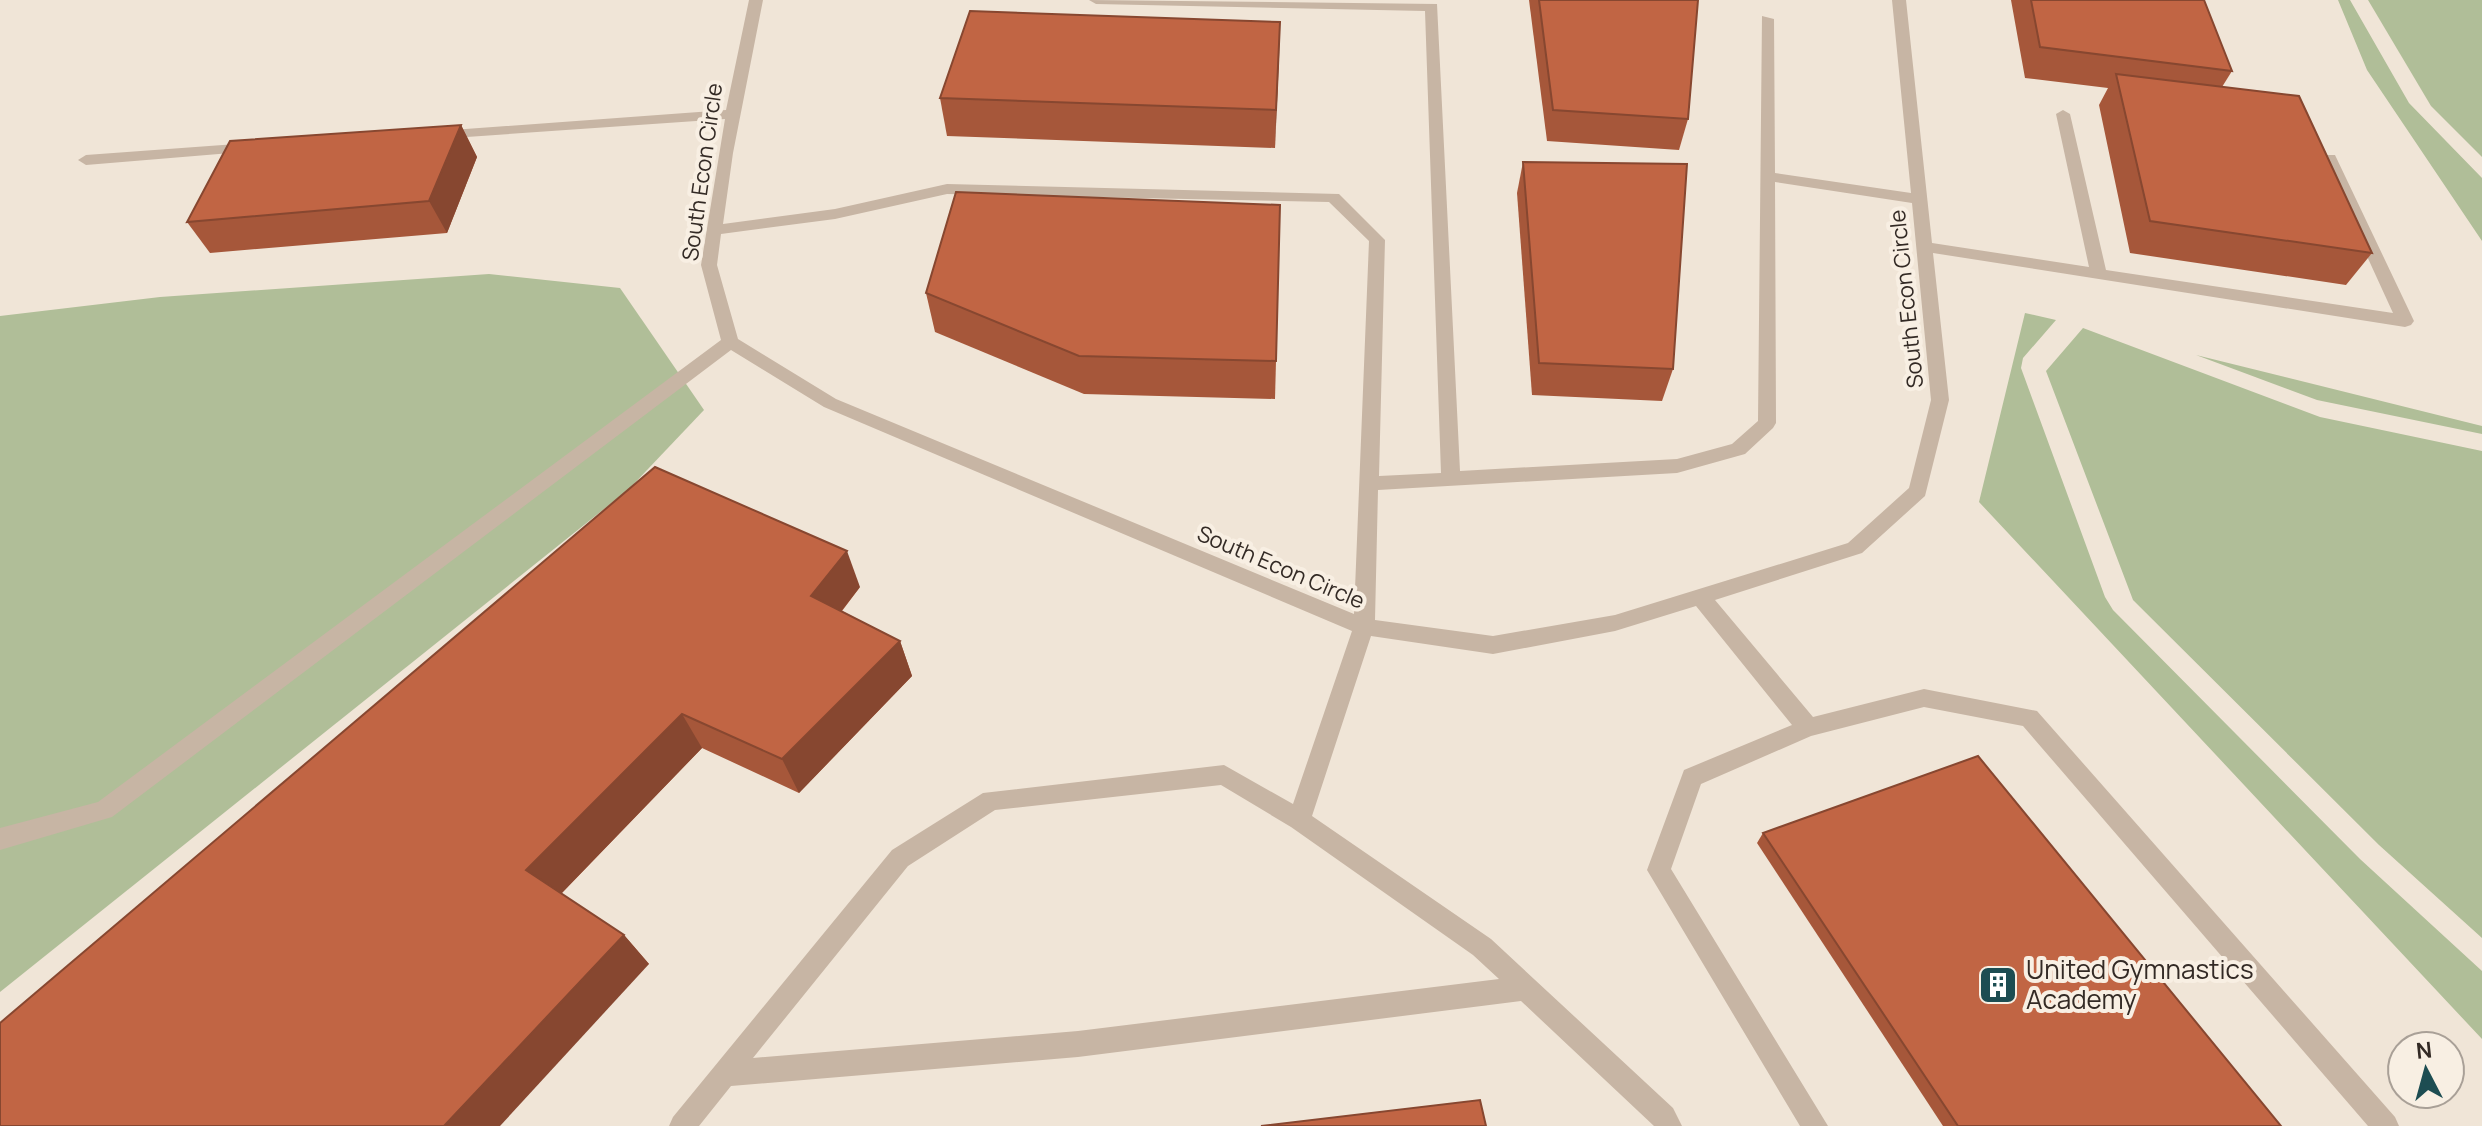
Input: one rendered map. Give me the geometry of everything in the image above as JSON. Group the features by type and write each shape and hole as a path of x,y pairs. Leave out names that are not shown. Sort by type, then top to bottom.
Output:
{"street":[{"name":"South Econ Circle","path":"756,0 733,114 709,265 730,342 830,403 1364,627 1493,645 1615,623 1855,548 1918,491 1940,400 1899,0"},
{"path":"1096,0 1432,4 1451,479"},
{"path":"1369,484 1677,466 1738,449 1767,423 1767,19"},
{"path":"417,136 733,114"},
{"path":"2063,114 2099,274"},
{"path":"86,160 260,147"},
{"path":"1925,247 2405,321 2330,158"},
{"path":"1767,176 1920,199"},
{"path":"714,230 835,214 947,189 1333,197 1377,240 1364,627 1299,820"},
{"path":"0,839 104,810 730,342"},
{"path":"1701,597 1808,728"},
{"path":"1815,1126 1659,870 1692,777 1808,728 1924,698 2029,718 2386,1126"},
{"path":"682,1126 900,858 991,800 1224,775 1299,820 1482,947 1664,1117 1669,1126"},
{"path":"724,1074 1078,1044 1526,988"}],"green space":[{"path":"2338,0 2350,0 2409,103 2482,178 2482,241 2367,70"},
{"path":"2368,0 2482,0 2482,157 2431,106"},
{"path":"489,274 620,288 704,410 629,489 0,992 0,316 160,297"},
{"path":"2025,313 2056,320 2023,358 2021,368 2105,597 2113,610 2360,859 2482,971 2482,1039 1979,502"},
{"path":"2083,328 2320,417 2482,451 2482,938 2379,845 2133,600 2046,371"},
{"path":"2196,355 2482,426 2482,434 2317,400"}],"building":[{"path":"1539,0 1698,0 1688,119 1553,110"},
{"path":"2031,0 2204,0 2232,71 2040,47"},
{"path":"970,11 1280,22 1276,110 940,98"},
{"path":"2116,74 2299,96 2372,253 2150,221"},
{"path":"461,125 429,201 187,222 230,141"},
{"path":"1523,162 1687,164 1673,369 1539,363"},
{"path":"956,192 1280,205 1276,361 1079,356 926,293"},
{"path":"655,467 847,551 811,596 900,641 782,759 682,714 526,870 624,935 444,1126 0,1126 0,1023"},
{"name":"United Gymnastics Academy","path":"1978,756 2281,1126 1958,1126 1763,833"},
{"path":"1480,1100 1486,1126 1261,1126"}],"place":[{"name":"United Gymnastics Academy","path":"1998,985"}]}
